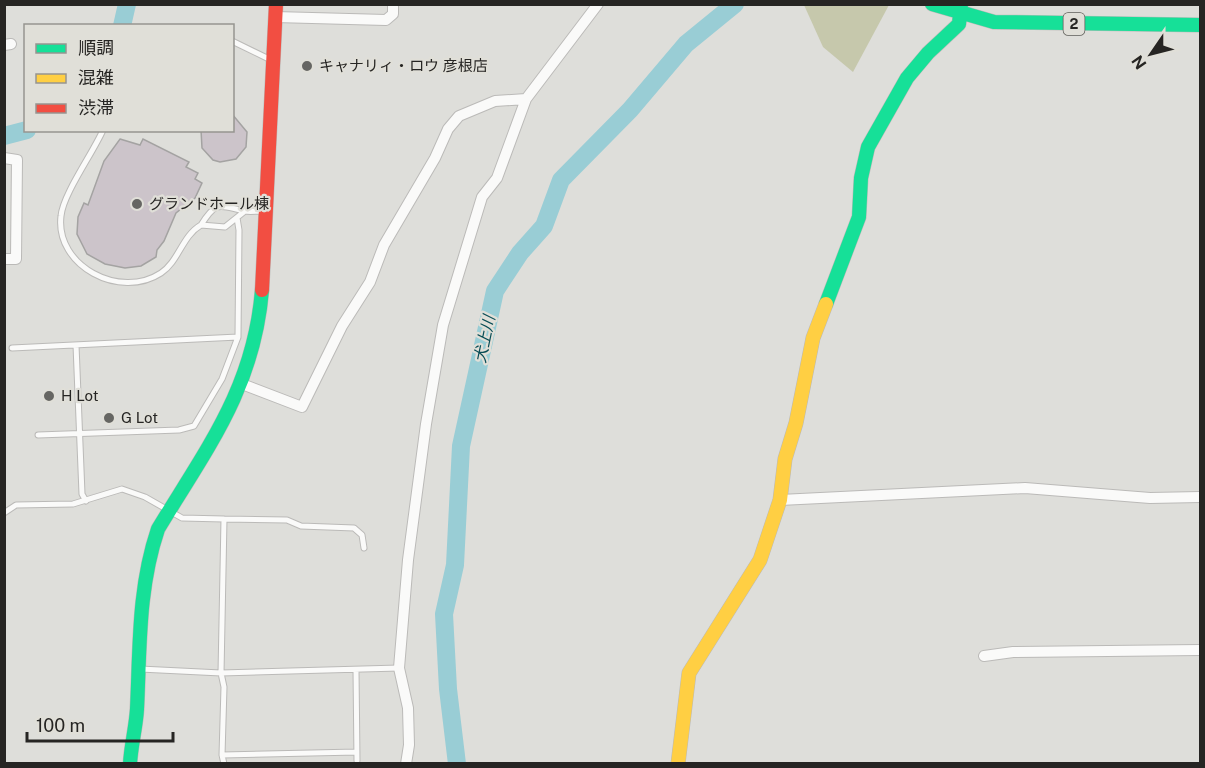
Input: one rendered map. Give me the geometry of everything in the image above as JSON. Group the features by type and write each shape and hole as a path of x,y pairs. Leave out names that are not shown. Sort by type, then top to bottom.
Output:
{"street":[{"path":"130,764 136,724 140,592 144,572 158,529 242,384 252,358 261,313 275,10 386,20 393,14 393,4"},
{"path":"406,764 409,745 408,708 399,668 408,560 442,325 482,197 497,178 526,99 598,4"},
{"name":"2","path":"932,4 957,8 994,22 1200,25"},
{"path":"678,764 689,674 760,560 780,500 785,459 796,423 813,338 859,217 861,178 867,147 907,78 928,53 959,24 957,8"},
{"path":"242,384 302,407 342,326 370,282 384,245 435,158 448,129 459,116 495,101 526,99"},
{"path":"4,158 17,160 16,259 4,259"},
{"path":"780,500 1025,488 1150,498 1200,497"},
{"path":"984,656 1013,652 1200,650"}],"lane":[{"path":"234,42 273,61"},
{"path":"102,132 61,214 60,231 85,269 100,279 118,283 135,282 160,274 171,264 191,231 201,225 208,213 218,206 231,206 245,211 266,210"},
{"path":"201,225 225,226 245,211"},
{"path":"38,435 179,430 194,426 222,379 238,337 239,230 237,218"},
{"path":"12,348 238,337"},
{"path":"76,345 81,494 86,501"},
{"path":"4,513 16,505 73,504 122,489 182,518 287,520 301,526 354,528 362,535 364,548"},
{"path":"224,519 221,673 224,687 222,755 224,764"},
{"path":"138,669 221,673 399,668"},
{"path":"356,670 357,761"},
{"path":"222,755 357,752"}],"green space":[{"path":"804,5 889,5 853,72 823,47"}],"building":[{"path":"234,116 247,132 246,147 236,159 220,162 213,160 202,148 201,132 234,132"},
{"name":"グランドホール棟","path":"120,139 140,145 143,139 189,162 186,167 198,173 195,179 202,183 195,198 176,213 164,241 157,250 156,257 141,266 125,268 105,264 87,254 77,234 78,217 84,203 88,205 104,161"}],"waterway":[{"path":"122,24 127,4"},
{"name":"犬上川","path":"457,764 448,689 444,614 455,565 461,446 495,291 520,253 544,226 561,180 630,110 686,44 735,4"},
{"path":"4,136 24,131"}],"traffic: fast":[{"path":"932,4 994,22 1200,25"},
{"path":"826,304 859,217 861,178 868,147 907,78 928,53 959,24 961,4"},
{"path":"130,764 137,709 143,596 151,551 158,529 210,444 238,387 257,325 262,290"}],"traffic: slow":[{"path":"678,764 689,673 760,560 780,500 785,459 796,423 813,338 826,304"}],"traffic: jam":[{"path":"262,290 276,4"}],"place":[{"name":"キャナリィ・ロウ 彦根店","path":"307,66"},
{"name":"グランドホール棟","path":"137,204"},
{"name":"H Lot","path":"49,396"},
{"name":"G Lot","path":"109,418"}]}
